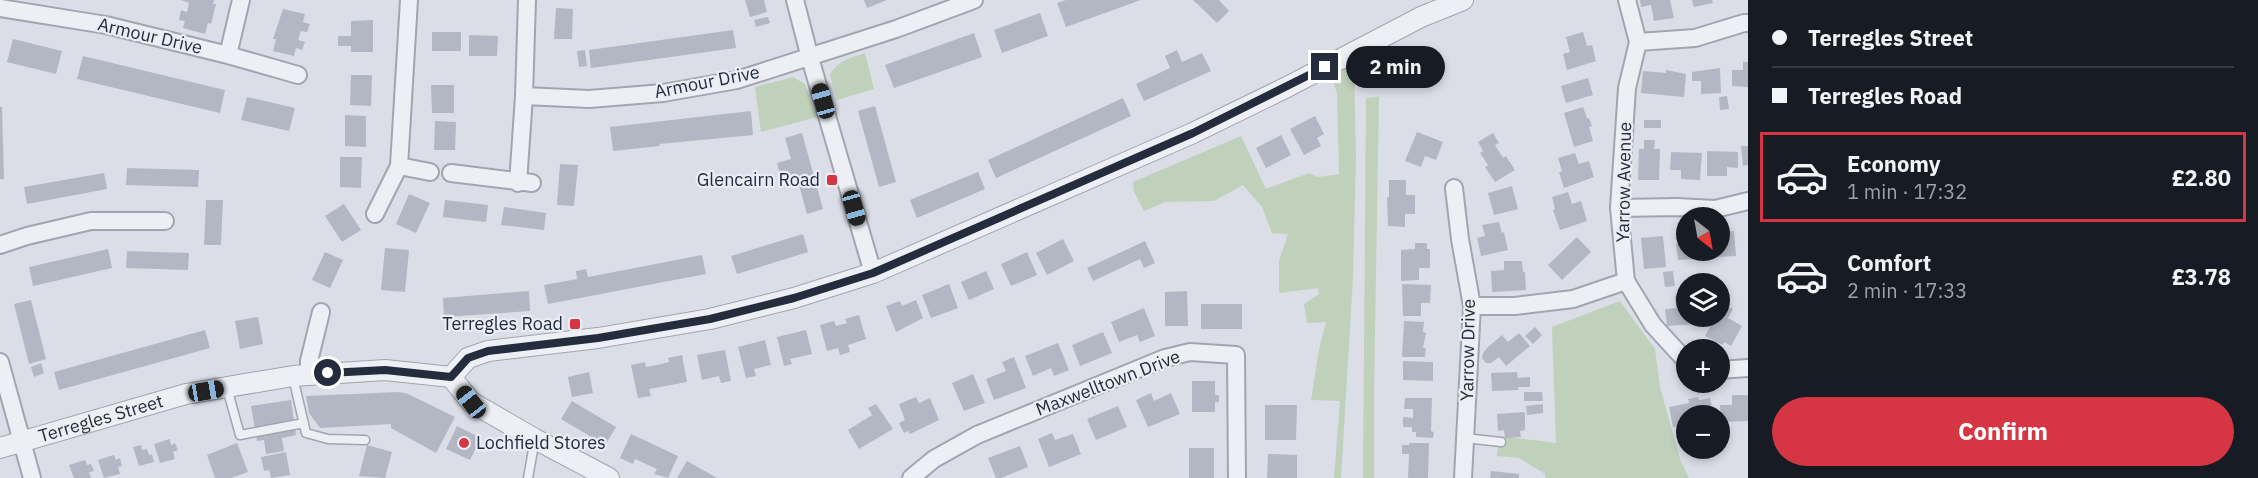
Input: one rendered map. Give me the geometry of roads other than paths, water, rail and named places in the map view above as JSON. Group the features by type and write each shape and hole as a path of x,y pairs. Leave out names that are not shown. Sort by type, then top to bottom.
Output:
{"street":[{"path":"228,55 241,0"},
{"path":"375,214 399,166 409,0"},
{"path":"451,173 525,183 524,96 527,0"},
{"path":"795,0 873,273"},
{"name":"Armour Drive","path":"524,96 589,99 663,93 736,80 810,58 974,0"},
{"path":"609,478 471,402 451,377 468,358 488,351 598,338 710,319 794,298 873,273 1193,133 1421,17 1463,0"},
{"name":"Yarrow Avenue","path":"1626,281 1619,208 1627,88 1638,42 1627,0"},
{"name":"Armour Drive","path":"0,8 106,25 298,75"},
{"path":"1638,42 1695,38 1748,23"},
{"path":"399,166 430,172"},
{"name":"Yarrow Drive","path":"1454,188 1472,306 1463,478"},
{"path":"1619,208 1715,209 1748,201"},
{"path":"0,245 27,236 91,221 165,221"},
{"path":"1472,306 1515,306 1573,299 1626,281 1653,325 1676,350"},
{"path":"301,375 309,361 321,312"},
{"name":"Maxwelltown Drive","path":"911,478 934,459 976,435 1165,358 1190,352 1236,355 1237,478"},
{"path":"0,362 32,478"},
{"path":"1730,369 1748,368"},
{"name":"Terregles Street","path":"0,448 186,394 301,375 385,370 451,377"}],"lane":[{"path":"301,375 306,434 328,439 365,440"},
{"path":"226,387 240,435 304,423"},
{"path":"1465,438 1501,442"},
{"path":"528,478 535,439"}],"place":[{"name":"Glencairn Road","path":"832,180"},
{"name":"Terregles Road","path":"575,324"},
{"name":"Lochfield Stores","path":"464,443"}]}
